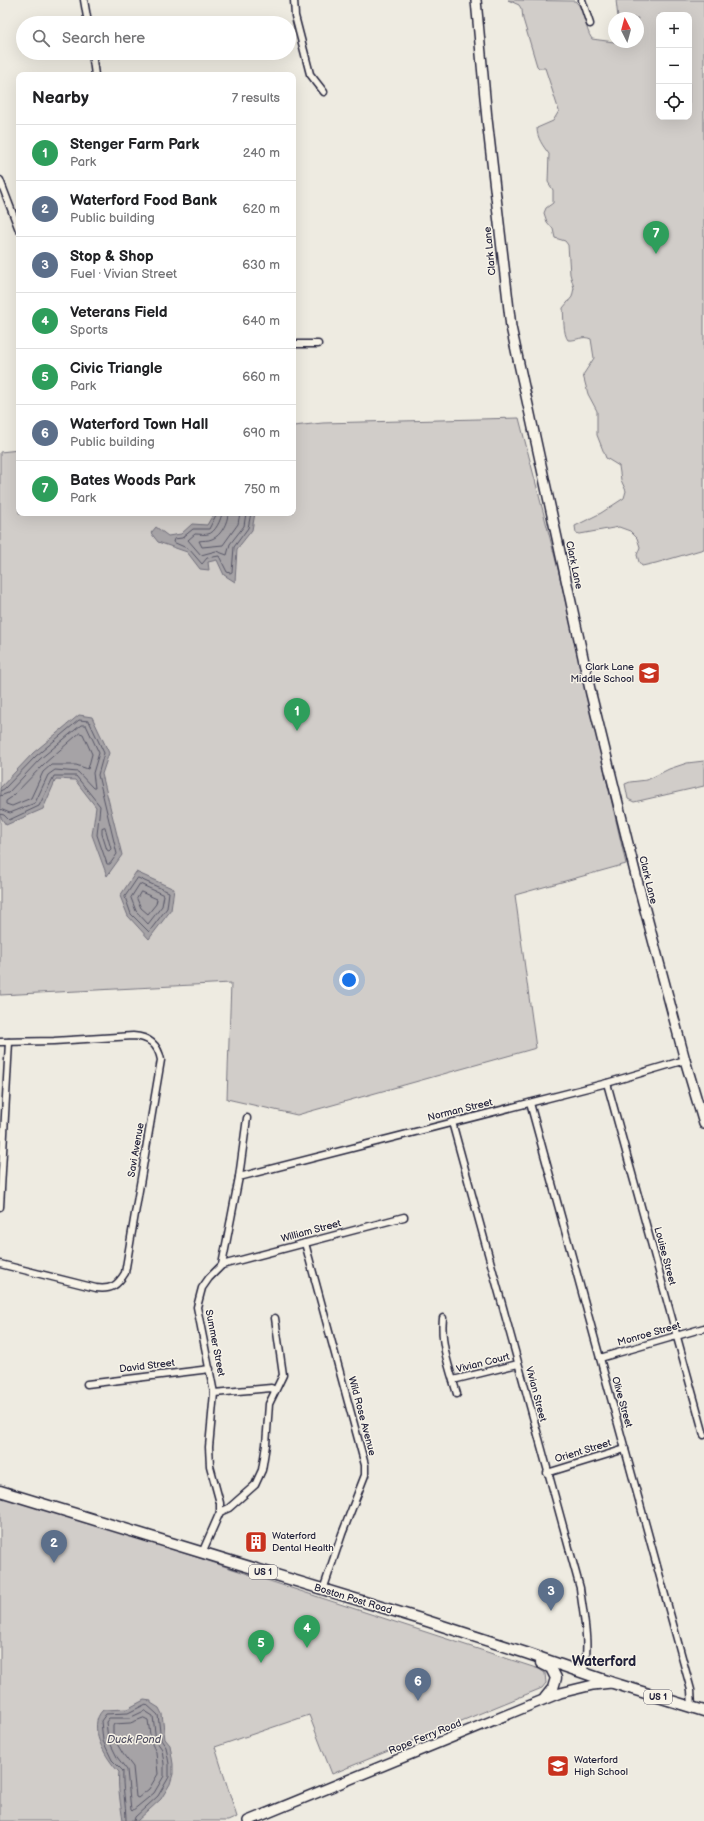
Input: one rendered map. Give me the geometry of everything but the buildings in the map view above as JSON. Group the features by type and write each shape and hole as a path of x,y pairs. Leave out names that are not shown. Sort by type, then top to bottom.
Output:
{"main road":[{"name":"Clark Lane","path":"476,0 502,262 511,327 591,694 636,876 685,1060 704,1124"},
{"name":"Boston Post Road","path":"0,1491 526,1653 613,1684 704,1711"},
{"path":"526,1653 534,1660 551,1668 555,1674 556,1682 545,1698"},
{"name":"Rope Ferry Road","path":"248,1821 545,1698 584,1686 613,1684"}],"street":[{"path":"84,0 87,16"},
{"path":"294,0 294,16"},
{"path":"582,0 590,24"},
{"path":"296,23 310,74 324,92"},
{"path":"93,60 95,72"},
{"path":"0,180 16,222"},
{"path":"296,344 318,344"},
{"name":"Savi Avenue","path":"0,1042 54,1041 133,1036 143,1037 155,1044 160,1051 161,1060 125,1273 120,1281 114,1287 105,1289 96,1288 0,1264"},
{"path":"0,1207 9,1042"},
{"name":"Norman Street","path":"239,1177 607,1083 685,1060"},
{"name":"Louise Street","path":"607,1083 704,1435"},
{"name":"Olive Street","path":"530,1103 692,1690 692,1707"},
{"path":"222,1265 239,1177 247,1118"},
{"name":"Vivian Street","path":"452,1122 580,1588 586,1638 587,1662 583,1673"},
{"name":"William Street","path":"222,1265 404,1217"},
{"name":"Wild Rose Avenue","path":"305,1243 365,1465 365,1475 342,1534 323,1590"},
{"name":"Summer Street","path":"220,1512 220,1503 210,1466 209,1447 214,1393 197,1307 202,1288 209,1278 222,1265"},
{"path":"202,1553 220,1512 229,1508 255,1484 260,1477 266,1445 267,1411 275,1390 283,1375 275,1318"},
{"name":"Vivian Court","path":"443,1318 444,1341 457,1394"},
{"name":"Monroe Street","path":"600,1358 704,1328"},
{"name":"Vivian Court","path":"453,1380 518,1364"},
{"name":"David Street","path":"87,1384 210,1368"},
{"path":"214,1393 271,1388 275,1390"},
{"name":"Orient Street","path":"547,1472 625,1449"}],"shaded area":[{"path":"508,0 575,1 582,10 589,35 592,39 608,41 608,48 644,48 644,12 617,12 616,0 704,0 704,549 656,563 642,566 637,555 640,547 637,538 630,531 619,527 580,534 576,533 575,526 601,513 624,498 626,491 621,480 619,466 606,458 597,435 597,411 588,394 583,375 594,358 591,339 582,338 568,340 565,334 563,308 572,297 574,288 570,274 568,245 565,241 555,238 553,229 547,222 544,213 546,208 553,203 553,190 548,182 549,154 539,139 537,132 537,128 553,121 559,111 545,68 539,68 537,66 523,19 522,10 519,5"},
{"path":"519,418 559,573 626,864 515,895 536,1048 297,1115 227,1099 231,983 0,995 0,452 16,450 16,516 296,516 296,426 323,423"},
{"path":"704,761 704,786 634,802 628,799 625,784 647,780 669,769 687,763"},
{"path":"0,1493 539,1669 545,1673 546,1683 542,1688 332,1774 309,1715 215,1747 237,1817 228,1821 0,1821"}],"water":[{"path":"212,516 254,516 252,530 237,549 235,582 224,575 217,560 208,562 209,570 200,569 187,552 158,542 151,533 156,527 168,536 181,534 192,524 207,525"},
{"path":"79,715 92,717 109,753 102,774 122,855 107,876 92,835 96,807 75,780 56,779 43,809 6,825 0,816 0,788 33,753"},
{"path":"136,872 174,889 171,910 149,939 128,916 120,896"},
{"name":"Duck Pond","path":"144,1700 151,1701 151,1703 159,1708 162,1714 165,1739 170,1745 173,1774 170,1784 161,1799 137,1821 123,1821 120,1803 119,1772 104,1751 97,1733 96,1725 98,1717 103,1710 127,1709"}],"place":[{"name":"Bates Woods Park","path":"656,254"},
{"name":"Clark Lane Middle School","path":"649,673"},
{"name":"Stenger Farm Park","path":"297,731"},
{"name":"Waterford Dental Health","path":"256,1542"},
{"name":"Waterford Food Bank","path":"54,1563"},
{"name":"Stop & Shop","path":"551,1611"},
{"name":"Veterans Field","path":"307,1648"},
{"name":"Civic Triangle","path":"261,1663"},
{"name":"Waterford Town Hall","path":"418,1701"},
{"name":"Waterford High School","path":"558,1766"}],"district":[{"name":"Waterford","path":"604,1661"}]}
